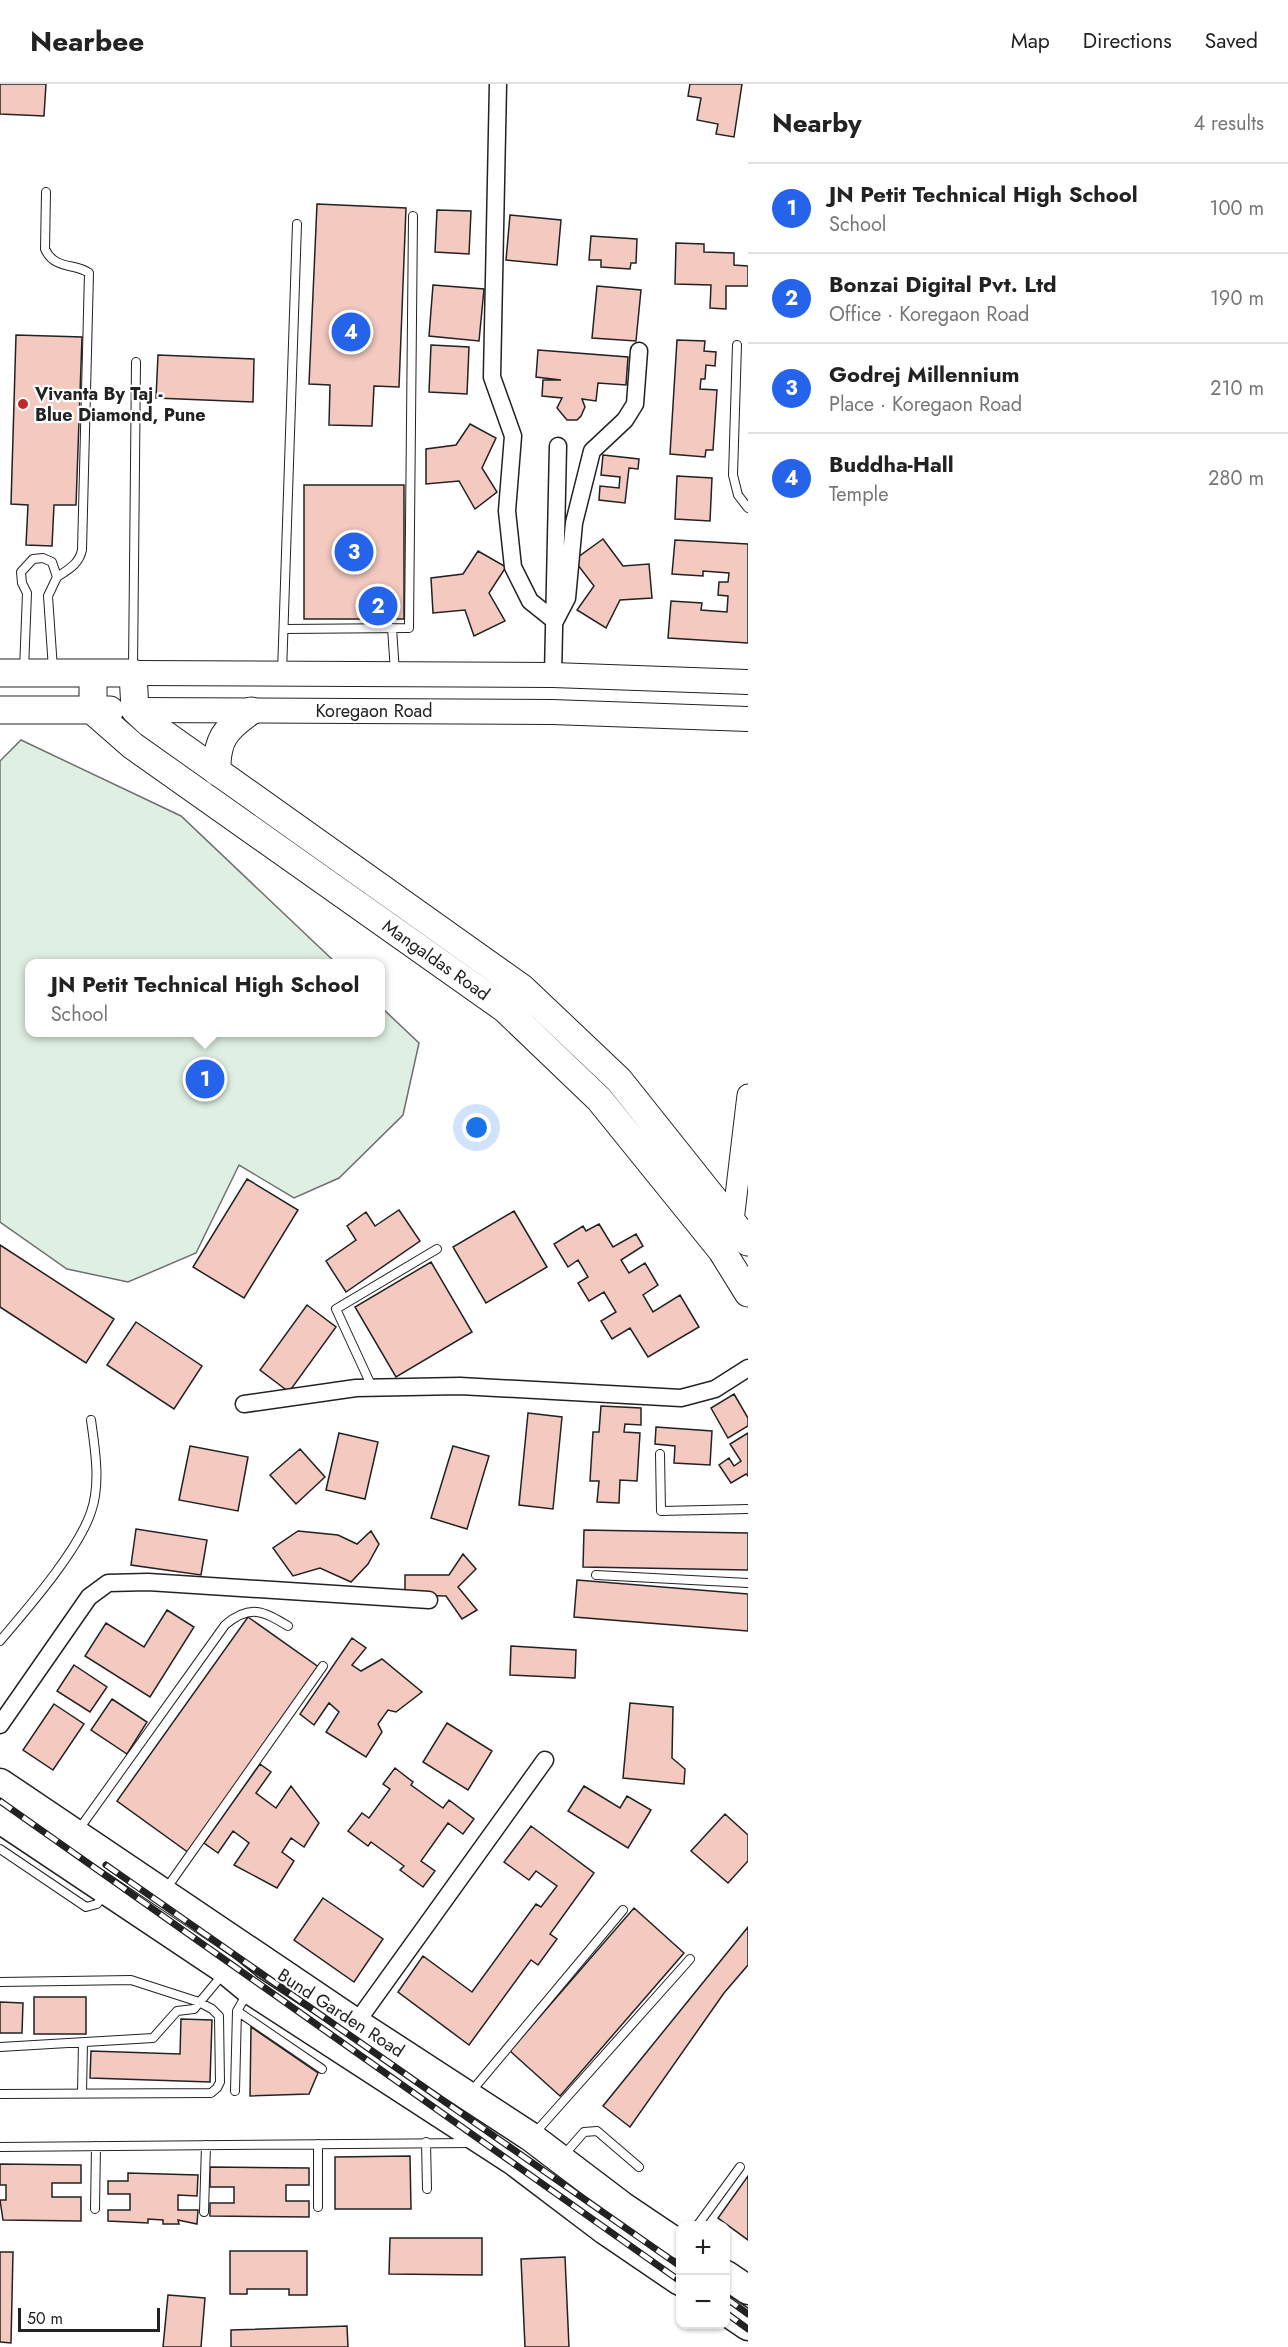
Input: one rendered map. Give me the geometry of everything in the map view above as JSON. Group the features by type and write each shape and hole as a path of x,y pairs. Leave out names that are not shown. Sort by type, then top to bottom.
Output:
{"highway":[{"name":"Bund Garden Road","path":"0,1783 356,2023 531,2137 622,2206 676,2242"},
{"name":"Bund Garden Road","path":"0,1820 226,1970 243,2000 486,2143 605,2230 676,2278"},
{"path":"730,2278 748,2290"},
{"path":"730,2314 748,2326"}],"main road":[{"name":"Koregaon Road","path":"12,673 553,675 748,682"},
{"path":"133,673 135,710"},
{"path":"93,674 93,711"},
{"name":"Koregaon Road","path":"0,710 552,712 748,719"},
{"name":"Mangaldas Road","path":"135,710 149,723 217,772 522,988 619,1080 740,1231"},
{"name":"Mangaldas Road","path":"93,711 133,746 505,1009 599,1099 711,1238 748,1293"},
{"path":"217,772 216,752 224,734 236,721 251,711"}],"street":[{"path":"498,84 492,377 513,436 507,511 513,567 530,601 555,621"},
{"path":"555,621 567,598 574,523 592,451 626,420 634,404 639,351"},
{"path":"553,675 558,446"},
{"path":"711,1238 740,1231 748,1095"},
{"path":"244,1404 372,1388 460,1386 681,1398 715,1389 748,1368"},
{"path":"0,1725 89,1597 108,1583 148,1582 429,1600"},
{"path":"356,2023 545,1760"}],"lane":[{"path":"46,192 45,249 47,254 61,265 89,273 82,550 80,559 57,577 48,596 54,674"},
{"path":"284,629 409,628 413,216"},
{"path":"282,673 297,224"},
{"path":"737,345 733,475 738,495 748,508"},
{"path":"133,673 136,362"},
{"path":"12,673 27,593 22,583 21,572 33,559 42,558 52,562 57,577"},
{"path":"392,628 395,674"},
{"path":"372,1388 336,1309 437,1249"},
{"path":"0,1641 64,1559 91,1513 96,1490 91,1420"},
{"path":"660,1454 661,1511 748,1509"},
{"path":"596,1575 748,1582"},
{"path":"75,1834 225,1624 239,1613 265,1612 288,1626"},
{"path":"163,1894 323,1666"},
{"path":"0,1849 86,1907 97,1904 106,1892"},
{"path":"468,2095 623,1910"},
{"path":"531,2137 690,1959"},
{"path":"0,2047 153,2038 177,2011 194,2009 226,1970"},
{"path":"0,1982 131,1980 199,2002 212,2008 219,2016 220,2082 211,2093 0,2094"},
{"path":"243,2000 322,2069"},
{"path":"235,2091 243,2000"},
{"path":"82,2093 83,2043"},
{"path":"561,2159 584,2132 597,2131 639,2167"},
{"path":"426,2142 427,2189"},
{"path":"0,2148 486,2143"},
{"path":"318,2144 318,2207"},
{"path":"204,2212 206,2145"},
{"path":"95,2209 96,2146"},
{"path":"701,2221 740,2168"}],"green space":[{"path":"21,740 181,816 332,959 25,959 25,1037 385,1037 385,1011 419,1043 403,1115 339,1178 294,1198 239,1165 196,1253 128,1282 67,1269 0,1222 0,761"}],"building":[{"path":"0,84 46,84 44,116 0,114"},
{"path":"690,84 742,84 734,137 716,134 718,124 697,120 701,98 688,96"},
{"path":"317,204 406,208 399,387 374,386 372,426 329,425 330,385 309,384"},
{"path":"437,210 471,211 469,254 435,252"},
{"path":"510,215 561,220 557,265 506,260"},
{"path":"591,236 637,239 636,263 631,263 630,269 601,267 601,260 589,260"},
{"path":"676,243 704,244 704,252 734,253 734,265 748,266 748,286 726,286 726,309 710,308 711,285 675,284"},
{"path":"433,285 484,289 479,341 429,336"},
{"path":"597,286 641,290 636,341 592,338"},
{"path":"16,335 82,337 76,505 54,505 52,546 26,545 28,505 11,504"},
{"path":"677,340 705,341 704,351 716,352 715,366 706,365 705,379 701,379 700,389 717,390 713,450 706,450 705,457 670,454"},
{"path":"431,345 469,347 467,394 429,392"},
{"path":"538,350 628,357 626,385 598,383 596,401 582,399 585,407 581,416 577,420 567,420 557,408 562,398 542,396 543,380 561,380 536,377"},
{"path":"158,355 254,359 253,402 156,398"},
{"path":"470,424 496,438 482,468 497,492 475,509 459,481 426,484 426,449 456,445"},
{"path":"603,455 639,459 638,469 629,468 625,503 599,500 600,486 619,488 620,477 601,475"},
{"path":"677,476 712,478 710,521 675,519"},
{"path":"304,485 404,485 404,619 304,619"},
{"path":"603,539 623,566 649,564 652,598 620,600 606,628 577,610 594,586 574,560"},
{"path":"675,540 748,544 748,643 668,638 671,601 702,603 701,610 727,612 728,596 718,595 719,582 728,582 729,573 703,571 703,576 672,574"},
{"path":"478,551 506,567 489,593 505,621 474,636 465,610 433,613 431,578 463,574"},
{"path":"247,1179 298,1210 244,1298 193,1267"},
{"path":"399,1210 420,1241 346,1292 326,1261 356,1240 347,1226 366,1212 375,1226"},
{"path":"514,1211 547,1267 486,1303 453,1247"},
{"path":"599,1224 613,1247 636,1234 643,1246 621,1260 629,1273 645,1263 658,1285 643,1295 653,1312 680,1295 699,1327 648,1357 630,1328 612,1339 601,1321 616,1312 604,1292 589,1301 578,1283 588,1277 578,1260 568,1267 554,1244 583,1226 586,1231"},
{"path":"0,1245 114,1319 86,1363 0,1307"},
{"path":"431,1262 472,1332 396,1377 355,1307"},
{"path":"307,1305 336,1327 289,1392 260,1370"},
{"path":"136,1322 202,1366 174,1409 107,1365"},
{"path":"734,1394 748,1418 748,1426 728,1438 711,1408"},
{"path":"601,1406 641,1408 641,1425 625,1424 624,1432 640,1433 637,1481 620,1480 619,1503 597,1502 599,1481 590,1481 593,1432 599,1432"},
{"path":"528,1413 562,1417 553,1509 519,1505"},
{"path":"656,1427 712,1431 710,1465 674,1463 675,1446 655,1444"},
{"path":"339,1433 378,1442 365,1499 326,1490"},
{"path":"748,1433 748,1476 746,1474 731,1483 719,1465 729,1458 734,1466 741,1461 730,1444"},
{"path":"190,1446 248,1457 238,1511 179,1500"},
{"path":"453,1446 489,1456 467,1529 431,1518"},
{"path":"300,1449 325,1477 296,1504 270,1475"},
{"path":"136,1529 207,1540 201,1575 131,1565"},
{"path":"584,1530 748,1533 748,1570 583,1567"},
{"path":"298,1531 338,1535 357,1544 371,1531 379,1544 368,1564 351,1582 320,1568 293,1576 273,1548"},
{"path":"463,1554 476,1569 458,1587 477,1610 462,1619 446,1596 405,1595 405,1575 449,1575"},
{"path":"577,1580 748,1594 748,1631 574,1617"},
{"path":"167,1610 194,1627 150,1697 85,1656 106,1623 144,1647"},
{"path":"248,1617 320,1668 189,1853 117,1801"},
{"path":"352,1638 366,1648 352,1665 361,1671 382,1659 422,1692 396,1712 388,1710 378,1724 382,1732 366,1757 326,1732 339,1712 329,1703 314,1725 300,1714"},
{"path":"511,1646 576,1650 575,1678 510,1675"},
{"path":"74,1665 107,1687 90,1712 57,1691"},
{"path":"112,1699 147,1722 127,1754 91,1730"},
{"path":"630,1703 673,1707 672,1758 685,1769 684,1784 623,1778"},
{"path":"54,1704 84,1724 53,1770 23,1750"},
{"path":"447,1723 492,1751 468,1790 423,1762"},
{"path":"260,1764 271,1772 256,1793 276,1808 291,1786 319,1823 304,1847 291,1838 282,1852 294,1861 277,1888 234,1865 249,1843 233,1831 218,1853 204,1843"},
{"path":"395,1768 413,1782 411,1785 443,1808 449,1800 474,1819 463,1834 448,1823 421,1861 435,1871 423,1887 400,1870 404,1866 371,1842 368,1846 348,1831 362,1813 369,1818 390,1789 383,1784"},
{"path":"584,1786 620,1808 627,1796 651,1810 628,1848 568,1811"},
{"path":"725,1814 748,1835 748,1861 728,1883 691,1851"},
{"path":"531,1826 594,1873 550,1934 557,1939 538,1965 531,1960 469,2045 398,1992 423,1956 472,1992 536,1904 541,1907 557,1886 536,1871 529,1880 504,1862"},
{"path":"323,1898 383,1939 354,1982 294,1940"},
{"path":"634,1908 684,1953 560,2096 510,2051"},
{"path":"748,1927 748,1965 724,1993 630,2127 603,2106"},
{"path":"34,1997 86,1997 86,2034 34,2034"},
{"path":"0,2002 23,2003 22,2033 0,2033"},
{"path":"181,2019 212,2020 210,2082 90,2078 91,2051 180,2054"},
{"path":"251,2027 318,2073 309,2094 250,2096"},
{"path":"410,2156 411,2209 335,2209 335,2157"},
{"path":"0,2164 81,2165 81,2183 52,2183 52,2197 81,2197 81,2221 3,2220 0,2200 6,2200 6,2185 0,2185"},
{"path":"210,2167 309,2168 309,2185 286,2185 286,2201 309,2201 309,2217 210,2216 210,2203 234,2203 234,2187 210,2187"},
{"path":"128,2173 198,2175 197,2196 178,2195 178,2210 198,2210 197,2224 178,2220 179,2224 163,2224 163,2220 148,2219 148,2223 108,2221 108,2210 130,2210 130,2194 108,2194 108,2181 128,2181"},
{"path":"748,2176 748,2240 730,2227 730,2221 722,2221 718,2218"},
{"path":"390,2238 482,2238 482,2275 389,2274"},
{"path":"230,2251 307,2251 307,2295 289,2295 289,2289 247,2289 247,2294 230,2294"},
{"path":"0,2252 13,2252 11,2343 0,2342"},
{"path":"565,2257 569,2347 525,2347 521,2259"},
{"path":"168,2295 205,2298 201,2347 163,2347"},
{"path":"347,2326 348,2347 231,2347 231,2330"}],"railway":[{"path":"0,1801 676,2278"},
{"path":"106,1865 676,2263"},
{"path":"730,2301 748,2314"},
{"path":"730,2316 748,2329"}],"place":[{"name":"Buddha-Hall","path":"351,332"},
{"name":"Vivanta By Taj - Blue Diamond, Pune","path":"23,404"},
{"name":"Godrej Millennium","path":"354,552"},
{"name":"Bonzai Digital Pvt. Ltd","path":"378,606"},
{"name":"JN Petit Technical High School","path":"205,1079"}]}
